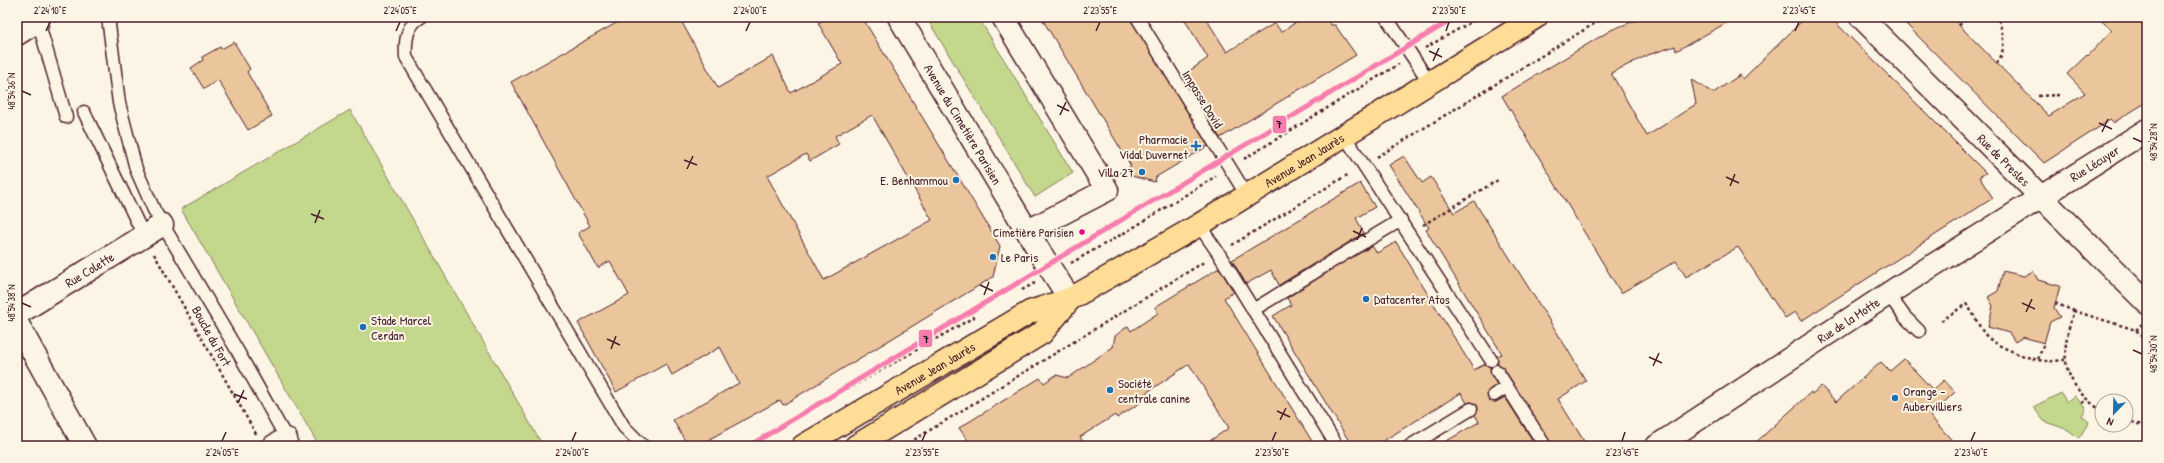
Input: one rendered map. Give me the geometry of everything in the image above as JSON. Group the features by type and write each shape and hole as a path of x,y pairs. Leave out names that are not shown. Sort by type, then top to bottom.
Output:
{"main road":[{"name":"Avenue Jean Jaurès","path":"803,446 1030,312 1070,299 1199,225 1246,194 1536,17"},
{"name":"Avenue Jean Jaurès","path":"856,446 1042,333 1070,299"}],"street":[{"name":"Avenue du Cimetière Parisien","path":"899,17 1070,299"},
{"path":"1003,17 1107,190 1028,231"},
{"name":"Rue de Presles","path":"1861,17 2147,302"},
{"path":"17,34 41,18"},
{"name":"Rue Lécuyer","path":"2043,197 2147,130"},
{"name":"Rue de la Motte","path":"1657,446 1888,294 2043,197"},
{"name":"Rue Colette","path":"17,314 162,225"},
{"path":"17,324 85,446"}],"lane":[{"path":"108,17 119,103 136,169 162,225 277,442"},
{"path":"421,17 415,21 405,39 406,57 624,427 643,446"},
{"name":"Impasse David","path":"1137,17 1246,194"},
{"path":"1386,17 1430,83"},
{"path":"41,18 66,117"},
{"path":"84,112 144,236"},
{"path":"1344,135 1401,220 1545,446"},
{"path":"1253,310 1401,220"},
{"path":"1199,225 1219,254 1337,446"},
{"path":"1888,294 1905,317 1919,330"},
{"path":"1494,395 1507,387"},
{"path":"1410,446 1471,409"}],"path":[{"path":"1018,292 1131,229 1412,56 1480,17"},
{"path":"904,446 1605,17"},
{"path":"1959,25 1966,20 1999,17 2003,35 2003,45 2002,56 1997,63"},
{"path":"2038,96 2060,95"},
{"path":"1409,233 1498,180"},
{"name":"Boucle du Fort","path":"144,236 277,442"},
{"path":"2055,303 2074,311 2136,330 2147,342"},
{"path":"1941,321 1966,304 1973,312 1984,334 1995,344 2046,362 2065,360"},
{"path":"2074,311 2069,328 2065,360 2074,385 2086,400 2094,406"},
{"path":"748,446 977,316"},
{"path":"2038,359 2044,343"},
{"path":"2082,404 2086,400"},
{"path":"2134,423 2147,427"}],"green space":[{"path":"926,17 978,17 1073,173 1035,197"},
{"name":"Stade Marcel Cerdan","path":"350,110 543,446 319,446 181,209"},
{"path":"2061,393 2067,402 2075,396 2086,409 2082,416 2089,422 2079,438 2068,430 2044,421 2033,407"}],"building":[{"path":"627,17 679,17 718,88 773,56 791,93 842,64 818,23 828,17 862,17 1000,246 993,277 783,405 780,400 697,446 688,446 673,420 739,383 720,347 672,375 666,364 616,392 578,323 629,295 610,261 598,268 578,233 590,226 511,82","holes":["872,115 932,220 824,280 767,176 806,154 810,161 839,144 835,136"]},
{"path":"1041,17 1130,17 1208,146 1156,177 1155,182 1119,173 1131,166"},
{"path":"1183,17 1205,17 1227,52 1275,23 1281,32 1304,17 1326,17 1331,25 1335,25 1356,55 1220,138 1182,76 1208,58"},
{"path":"1644,17 1737,17 1676,51 1675,46 1648,55 1611,73 1647,136 1696,104 1691,79 1713,93 1740,75 1743,79 1806,17 1830,17 1986,173 1979,177 1993,198 1801,321 1795,312 1785,318 1738,247 1686,277 1676,261 1621,293 1502,96 1611,30"},
{"path":"1899,17 1951,17 2049,116 2085,93 2067,74 2087,55 2088,56 2112,30 2097,17 2140,17 2147,22 2147,102 2113,123 2110,120 2044,163"},
{"path":"234,42 250,69 247,72 272,116 248,130 218,80 204,89 191,68 203,60 202,57 220,47 221,49"},
{"path":"1404,156 1422,183 1431,177 1454,213 1474,201 1586,381 1558,399 1587,446 1552,446 1503,367 1498,364 1497,356 1502,354 1426,230 1429,228 1389,165"},
{"path":"1360,183 1375,207 1356,218 1364,233 1279,285 1271,270 1246,284 1232,260"},
{"name":"Datacenter Atos","path":"1396,242 1474,370 1485,364 1490,367 1491,375 1497,385 1488,391 1488,399 1495,402 1505,397 1536,446 1438,446 1479,422 1475,415 1478,409 1477,405 1471,402 1467,403 1461,393 1375,446 1352,446 1273,316 1291,305 1287,298 1330,270 1372,246 1377,253"},
{"path":"1219,268 1234,292 1224,298 1315,446 1202,446 1229,428 1189,364 1143,395 1146,399 1117,418 1115,415 1080,437 1086,446 972,446 959,428 1040,378 1044,383 1056,375 1068,378 1113,347 1115,336 1128,326 1131,331 1158,313 1155,307"},
{"path":"2003,271 2024,276 2033,271 2038,280 2060,286 2054,308 2060,317 2050,322 2044,343 2023,337 2015,342 2009,333 1988,327 1993,306 1988,297 1998,291"},
{"name":"Orange - Aubervilliers","path":"1904,359 1933,390 1944,380 1955,392 1930,416 1957,446 1752,446 1811,392 1812,394 1821,386 1836,402 1881,362 1890,371"}],"transit line":[{"name":"7","path":"749,446 1456,17"}],"place":[{"name":"Pharmacie Vidal Duvernet","path":"1196,146"},
{"name":"Villa 27","path":"1142,172"},
{"name":"E. Benhammou","path":"956,180"},
{"name":"Cimetière Parisien","path":"1082,232"},
{"name":"Le Paris","path":"993,257"},
{"name":"Datacenter Atos","path":"1366,299"},
{"name":"Stade Marcel Cerdan","path":"363,327"},
{"name":"Société centrale canine","path":"1110,390"},
{"name":"Orange - Aubervilliers","path":"1895,398"}]}
